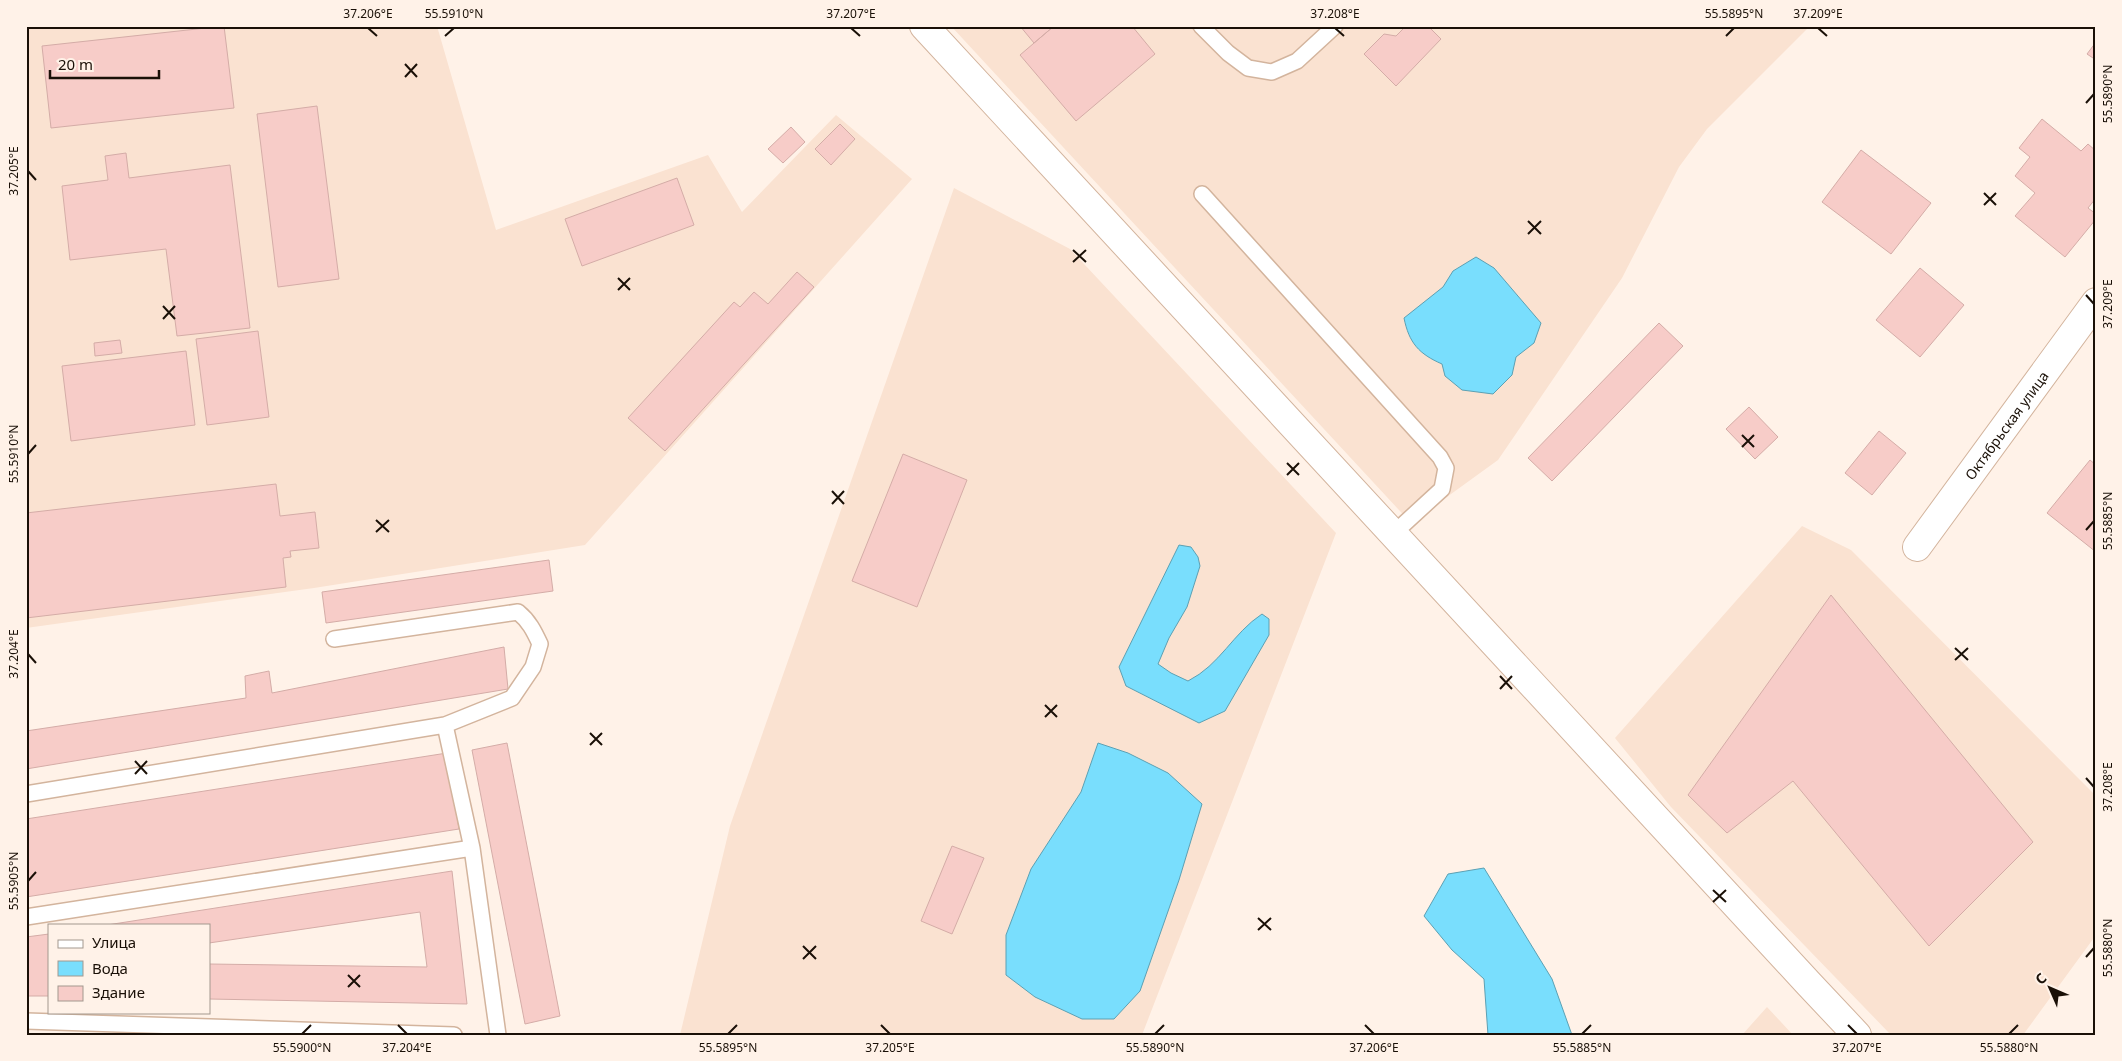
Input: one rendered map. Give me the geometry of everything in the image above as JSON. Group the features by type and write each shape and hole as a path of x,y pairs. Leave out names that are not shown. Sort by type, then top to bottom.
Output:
{"street":[{"path":"924,26 1857,1035"},
{"name":"Октябрьская улица","path":"1917,547 2096,302"}],"lane":[{"path":"1201,26 1228,53 1248,68 1272,72 1297,61 1335,26"},
{"path":"1202,194 1440,457 1446,468 1442,489 1393,534"},
{"path":"26,794 446,725 512,698 533,667 540,644 534,628 518,612 334,639"},
{"path":"446,725 472,848 498,1035"},
{"path":"26,917 472,848"},
{"path":"26,1021 454,1035"}],"shaded area":[{"path":"26,26 437,26 496,230 708,155 742,212 836,115 912,179 585,545 314,588 26,628"},
{"path":"951,26 1810,26 1707,129 1679,167 1622,278 1498,460 1411,523"},
{"path":"954,188 1070,249 1336,533 1142,1035 680,1035 730,826"},
{"path":"1802,526 1851,550 2096,796 2096,935 2023,1035 1891,1035 1671,807 1615,738"},
{"path":"1767,1007 1793,1035 1742,1035"}],"water":[{"path":"1476,257 1494,268 1541,323 1534,343 1516,357 1512,375 1493,394 1462,390 1445,376 1442,364 1427,356 1416,347 1406,327 1404,318 1443,287 1453,271"},
{"path":"1179,545 1191,547 1198,557 1200,566 1187,607 1169,638 1158,664 1188,681 1218,658 1243,630 1262,614 1269,619 1269,635 1225,711 1199,723 1126,686 1119,667"},
{"path":"1098,743 1128,753 1168,773 1202,804 1179,880 1140,991 1114,1019 1082,1019 1035,997 1006,975 1006,935 1031,869 1081,792"},
{"path":"1484,868 1552,979 1572,1035 1488,1035 1484,979 1452,950 1424,916 1448,874"}],"building":[{"path":"224,26 234,108 51,128 42,46"},
{"path":"1020,26 1054,26 1034,43"},
{"path":"1054,26 1132,26 1155,54 1076,121 1020,55"},
{"path":"1406,26 1428,26 1441,39 1396,86 1364,54 1384,34 1396,36"},
{"path":"2096,42 2096,60 2087,54"},
{"path":"317,106 339,279 278,287 257,114"},
{"path":"2042,119 2081,151 2088,144 2096,151 2096,198 2088,208 2096,214 2096,219 2065,257 2015,216 2035,193 2015,176 2030,157 2019,148"},
{"path":"840,124 855,139 831,165 815,149"},
{"path":"791,127 805,142 783,163 768,149"},
{"path":"1861,150 1931,203 1891,254 1822,202"},
{"path":"126,153 129,178 230,165 250,328 177,336 166,249 70,260 62,186 108,180 105,156"},
{"path":"677,178 694,225 582,266 565,219"},
{"path":"1920,268 1964,305 1920,357 1876,320"},
{"path":"797,272 814,287 665,451 628,418 734,302 740,307 754,292 768,304"},
{"path":"1659,323 1683,346 1552,481 1528,458"},
{"path":"258,331 269,417 207,425 196,339"},
{"path":"120,340 122,353 95,356 94,343"},
{"path":"186,351 195,425 71,441 62,366"},
{"path":"1749,407 1778,437 1755,459 1726,429"},
{"path":"1879,431 1906,453 1872,495 1845,473"},
{"path":"903,454 967,480 917,607 852,581"},
{"path":"2090,460 2096,465 2096,552 2047,513"},
{"path":"276,484 280,516 315,512 319,548 290,551 291,557 283,558 286,587 26,618 26,513"},
{"path":"549,560 553,591 326,623 322,592"},
{"path":"1831,595 2033,842 1929,946 1793,781 1727,833 1688,795"},
{"path":"504,647 508,689 26,769 26,731 246,698 245,676 269,671 272,693"},
{"path":"507,743 560,1016 525,1024 472,750"},
{"path":"447,753 459,829 26,897 26,819"},
{"path":"952,846 984,858 952,934 921,921"},
{"path":"452,871 467,1004 210,999 210,964 427,967 420,912 210,943 210,924 113,924"},
{"path":"48,934 48,996 26,996 26,937"}]}
